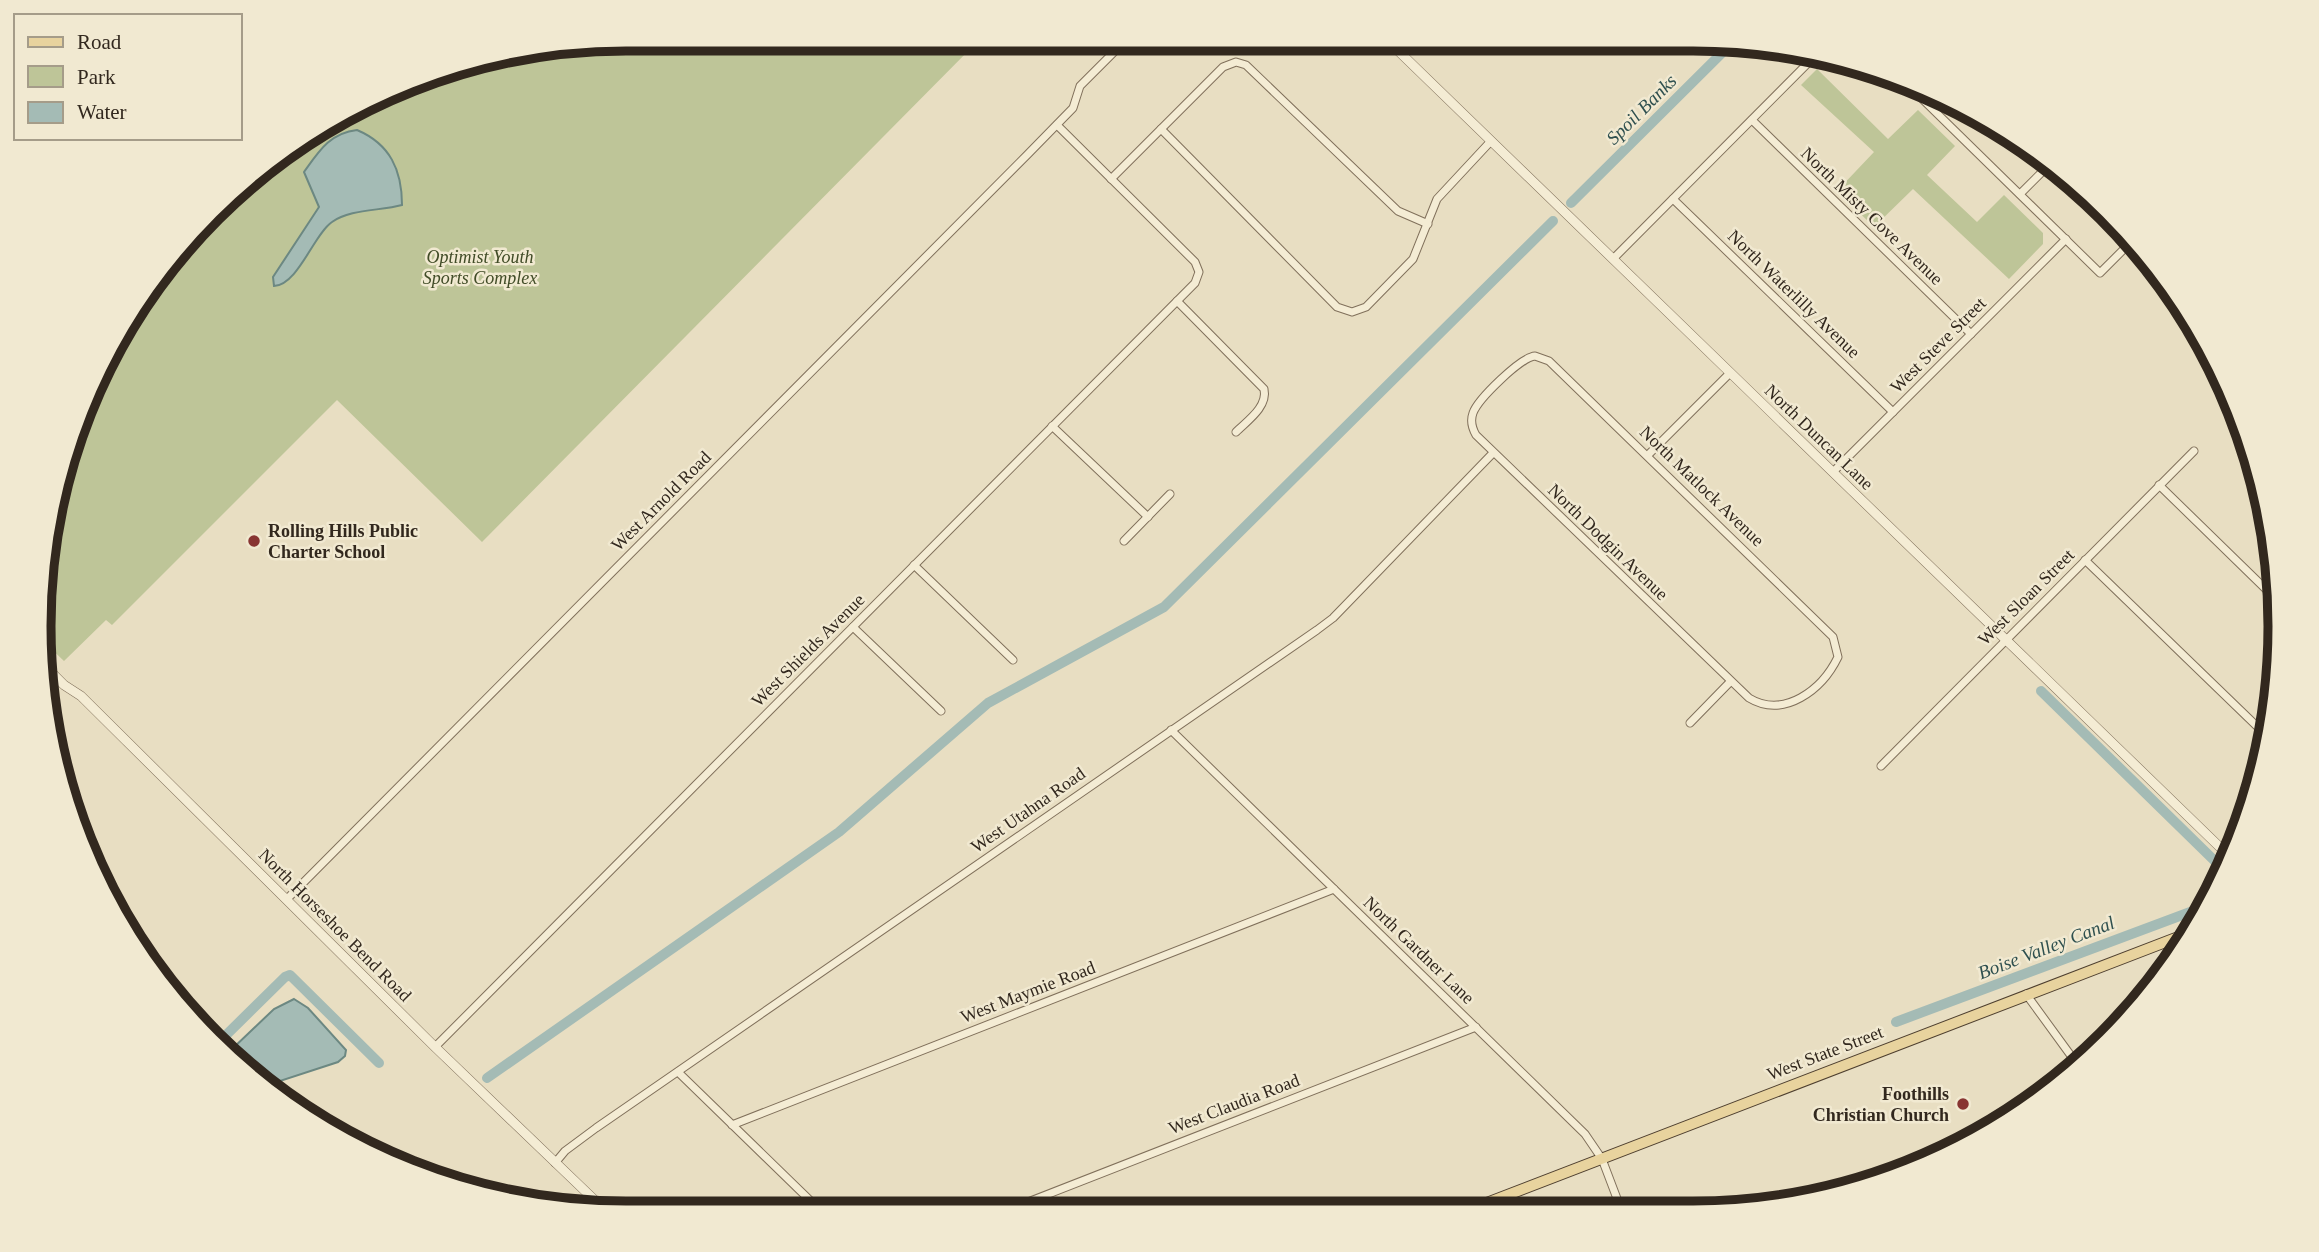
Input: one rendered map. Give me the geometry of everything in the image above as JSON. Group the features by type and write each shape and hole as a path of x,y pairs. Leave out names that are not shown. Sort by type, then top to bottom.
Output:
{"main road":[{"name":"West State Street","path":"1492,1201 2025,993 2176,937"}],"street":[{"name":"West Arnold Road","path":"287,899 1057,125 1073,108 1080,86 1116,51"},
{"name":"North Duncan Lane","path":"1397,51 2222,850"},
{"path":"1057,125 1111,179 1223,67 1236,62 1246,65 1398,211 1428,224"},
{"path":"1613,260 1808,63"},
{"path":"1923,99 2100,273 2125,248"},
{"name":"North Misty Cove Avenue","path":"1752,120 1971,334"},
{"path":"1161,129 1337,307 1352,312 1366,307 1405,268 1420,246 1437,199 1491,141"},
{"path":"2020,194 2044,170"},
{"name":"West Shields Avenue","path":"435,1047 1195,283 1199,272 1195,262 1111,179"},
{"name":"North Waterlilly Avenue","path":"1673,199 1893,412"},
{"name":"West Steve Street","path":"1833,472 2066,239"},
{"path":"1177,301 1261,385 1265,395 1261,406 1236,432"},
{"name":"North Dodgin Avenue","path":"1535,356 1523,359 1476,408 1471,420 1476,435 1493,453 1730,682 1760,705 1777,707 1792,704 1834,665 1838,649"},
{"name":"North Matlock Avenue","path":"1535,356 1549,361 1648,455 1833,637 1838,649"},
{"path":"1648,455 1730,373"},
{"path":"1052,426 1148,517"},
{"name":"West Sloan Street","path":"1881,766 2194,451"},
{"name":"West Utahna Road","path":"555,1163 565,1151 1333,618 1493,453"},
{"path":"2159,485 2267,590"},
{"path":"1124,541 1170,494"},
{"path":"2085,560 2259,729"},
{"path":"915,565 1013,660"},
{"path":"853,627 941,711"},
{"name":"North Horseshoe Bend Road","path":"53,675 81,696 435,1047 594,1200"},
{"path":"1690,723 1730,682"},
{"name":"North Gardner Lane","path":"1171,730 1586,1134 1602,1159 1618,1201"},
{"name":"West Maymie Road","path":"732,1125 1334,889"},
{"path":"2025,993 2072,1058"},
{"name":"West Claudia Road","path":"1031,1201 1476,1027"},
{"path":"678,1072 811,1201"}],"green space":[{"name":"Optimist Youth Sports Complex","path":"626,51 968,51 482,542 337,400 112,625 106,620 64,661 52,649 52,588 56,551 70,477 81,441 110,372 148,306 194,247 219,219 247,194 306,148 372,110 441,81 477,70 551,56"},
{"path":"1817,69 1888,139 1918,110 1955,146 1927,175 1977,222 2004,195 2043,233 2043,244 2009,279 1913,189 1874,227 1837,191 1874,152 1801,85"}],"water":[{"path":"357,130 378,143 392,160 400,180 402,205 356,212 332,222 291,277 274,286 273,277 319,207 304,172 332,139"},
{"path":"294,999 308,1008 346,1050 345,1056 338,1062 276,1082 234,1047 274,1009"}],"waterway":[{"name":"Spoil Banks","path":"1571,203 1723,52"},
{"path":"487,1078 839,832 988,703 1164,607 1553,221"},
{"path":"2041,691 2217,863"},
{"name":"Boise Valley Canal","path":"1896,1022 2192,911"},
{"path":"224,1037 290,975 379,1063"}],"place":[{"name":"Rolling Hills Public Charter School","path":"254,541"},
{"name":"Foothills Christian Church","path":"1963,1104"}]}
